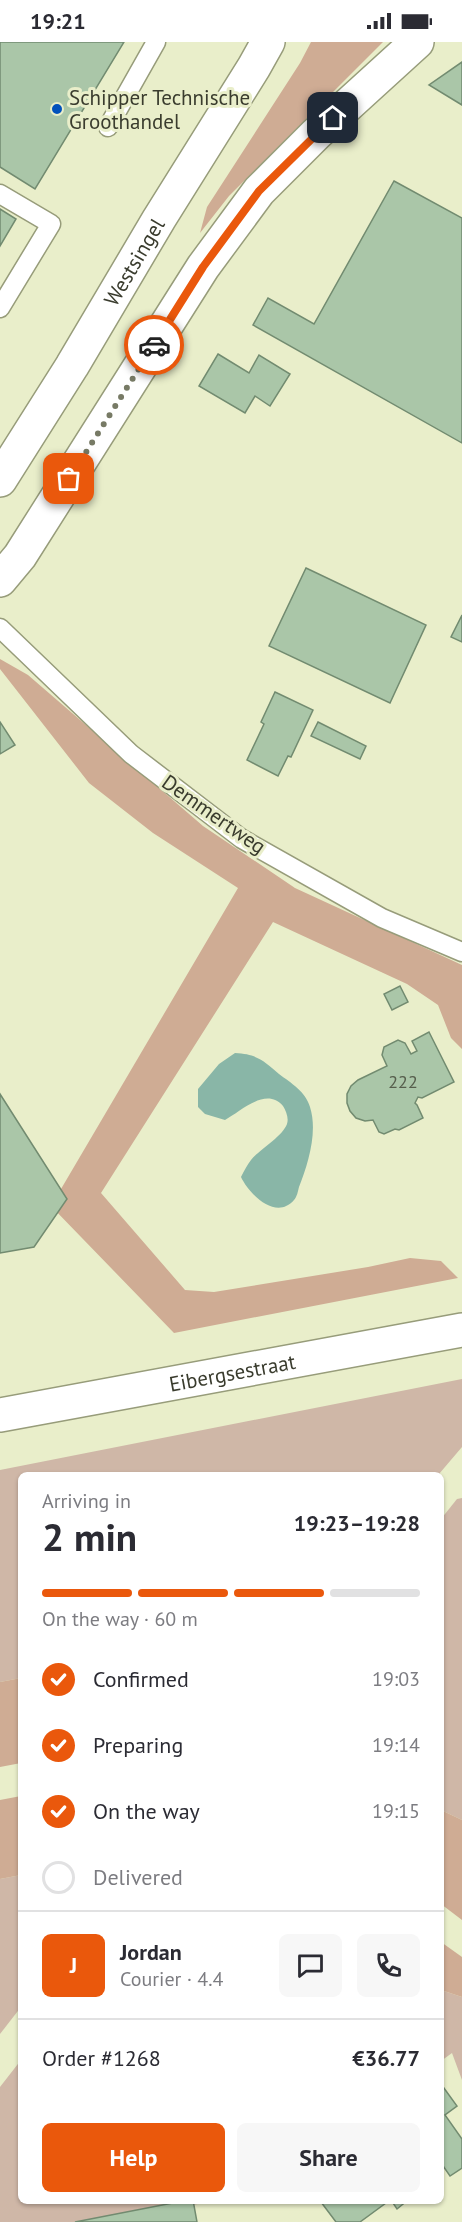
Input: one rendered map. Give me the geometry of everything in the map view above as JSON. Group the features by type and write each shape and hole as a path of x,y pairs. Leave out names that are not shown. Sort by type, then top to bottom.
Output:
{"main road":[{"name":"Westsingel","path":"0,480 72,366 268,42"},
{"path":"0,580 20,556 203,267 259,191 316,134 417,42"},
{"name":"Eibergsestraat","path":"0,1415 462,1330"}],"lane":[{"path":"108,127 156,42"},
{"path":"0,194 51,224 0,308"},
{"name":"Demmertweg","path":"0,628 131,754 243,839 382,918 462,952"}],"shaded area":[{"path":"311,42 383,42 229,196 200,233 207,207 300,63"},
{"path":"0,659 28,675 203,826 295,888 462,965 462,1049 451,1038 438,1005 407,984 273,922 101,1193 185,1290 214,1292 410,1258 441,1261 458,1278 174,1333 51,1206 238,888 153,833 89,783 0,669"},
{"path":"462,1379 462,1447 441,1472 18,1472 18,1679 0,1682 0,1470"},
{"path":"462,1498 462,1820 444,1811 444,1515 457,1499"},
{"path":"18,1679 18,1764 0,1767 0,1682"},
{"path":"18,1797 18,1876 0,1879 0,1800"},
{"path":"444,1811 462,1820 462,1920 444,1906"},
{"path":"18,1876 18,2011 0,2034 0,1879"},
{"path":"444,1944 462,1957 462,1997 444,1991"},
{"path":"444,1991 462,1997 462,2080 452,2053 444,2059"},
{"path":"18,2064 18,2204 198,2204 105,2222 0,2222 0,2087"}],"water":[{"path":"235,1053 249,1055 264,1062 298,1088 310,1107 313,1127 309,1158 296,1197 287,1206 279,1208 264,1203 250,1191 241,1177 251,1160 276,1138 287,1124 288,1119 283,1106 269,1099 261,1100 225,1120 205,1114 198,1107 198,1089 219,1064"}],"building":[{"path":"0,42 124,42 35,189 0,167"},
{"path":"462,62 462,105 429,85"},
{"path":"394,181 462,218 462,443 253,325 268,298 314,324"},
{"path":"0,209 16,219 0,246"},
{"path":"218,354 249,373 259,355 290,374 270,406 255,396 245,413 199,386"},
{"path":"306,568 426,625 390,703 269,646"},
{"path":"462,615 462,642 451,637"},
{"path":"275,692 313,710 291,757 288,756 278,776 247,760 264,724 261,722"},
{"path":"0,722 15,745 0,754"},
{"path":"318,722 366,746 360,759 311,736"},
{"path":"400,986 408,1002 392,1010 384,994"},
{"path":"429,1032 454,1082 422,1098 418,1097 415,1103 423,1118 399,1130 395,1129 384,1134 379,1132 373,1120 365,1121 356,1118 347,1103 347,1094 358,1080 387,1066 382,1055 384,1047 398,1040 405,1043 411,1054 417,1051 412,1041"},
{"path":"0,1094 67,1199 34,1247 0,1253"},
{"path":"444,2088 457,2106 445,2115 462,2139 462,2168 450,2176 444,2167"},
{"path":"167,2204 194,2204 197,2222 75,2222"},
{"path":"322,2204 385,2204 360,2222 336,2222"},
{"path":"394,2204 403,2204 397,2209"}],"way so far":[{"path":"69,479 154,345"}],"place":[{"name":"Schipper Technische Groothandel","path":"57,109"}],"route":[{"path":"154,345 203,267 259,191 333,118"}]}
